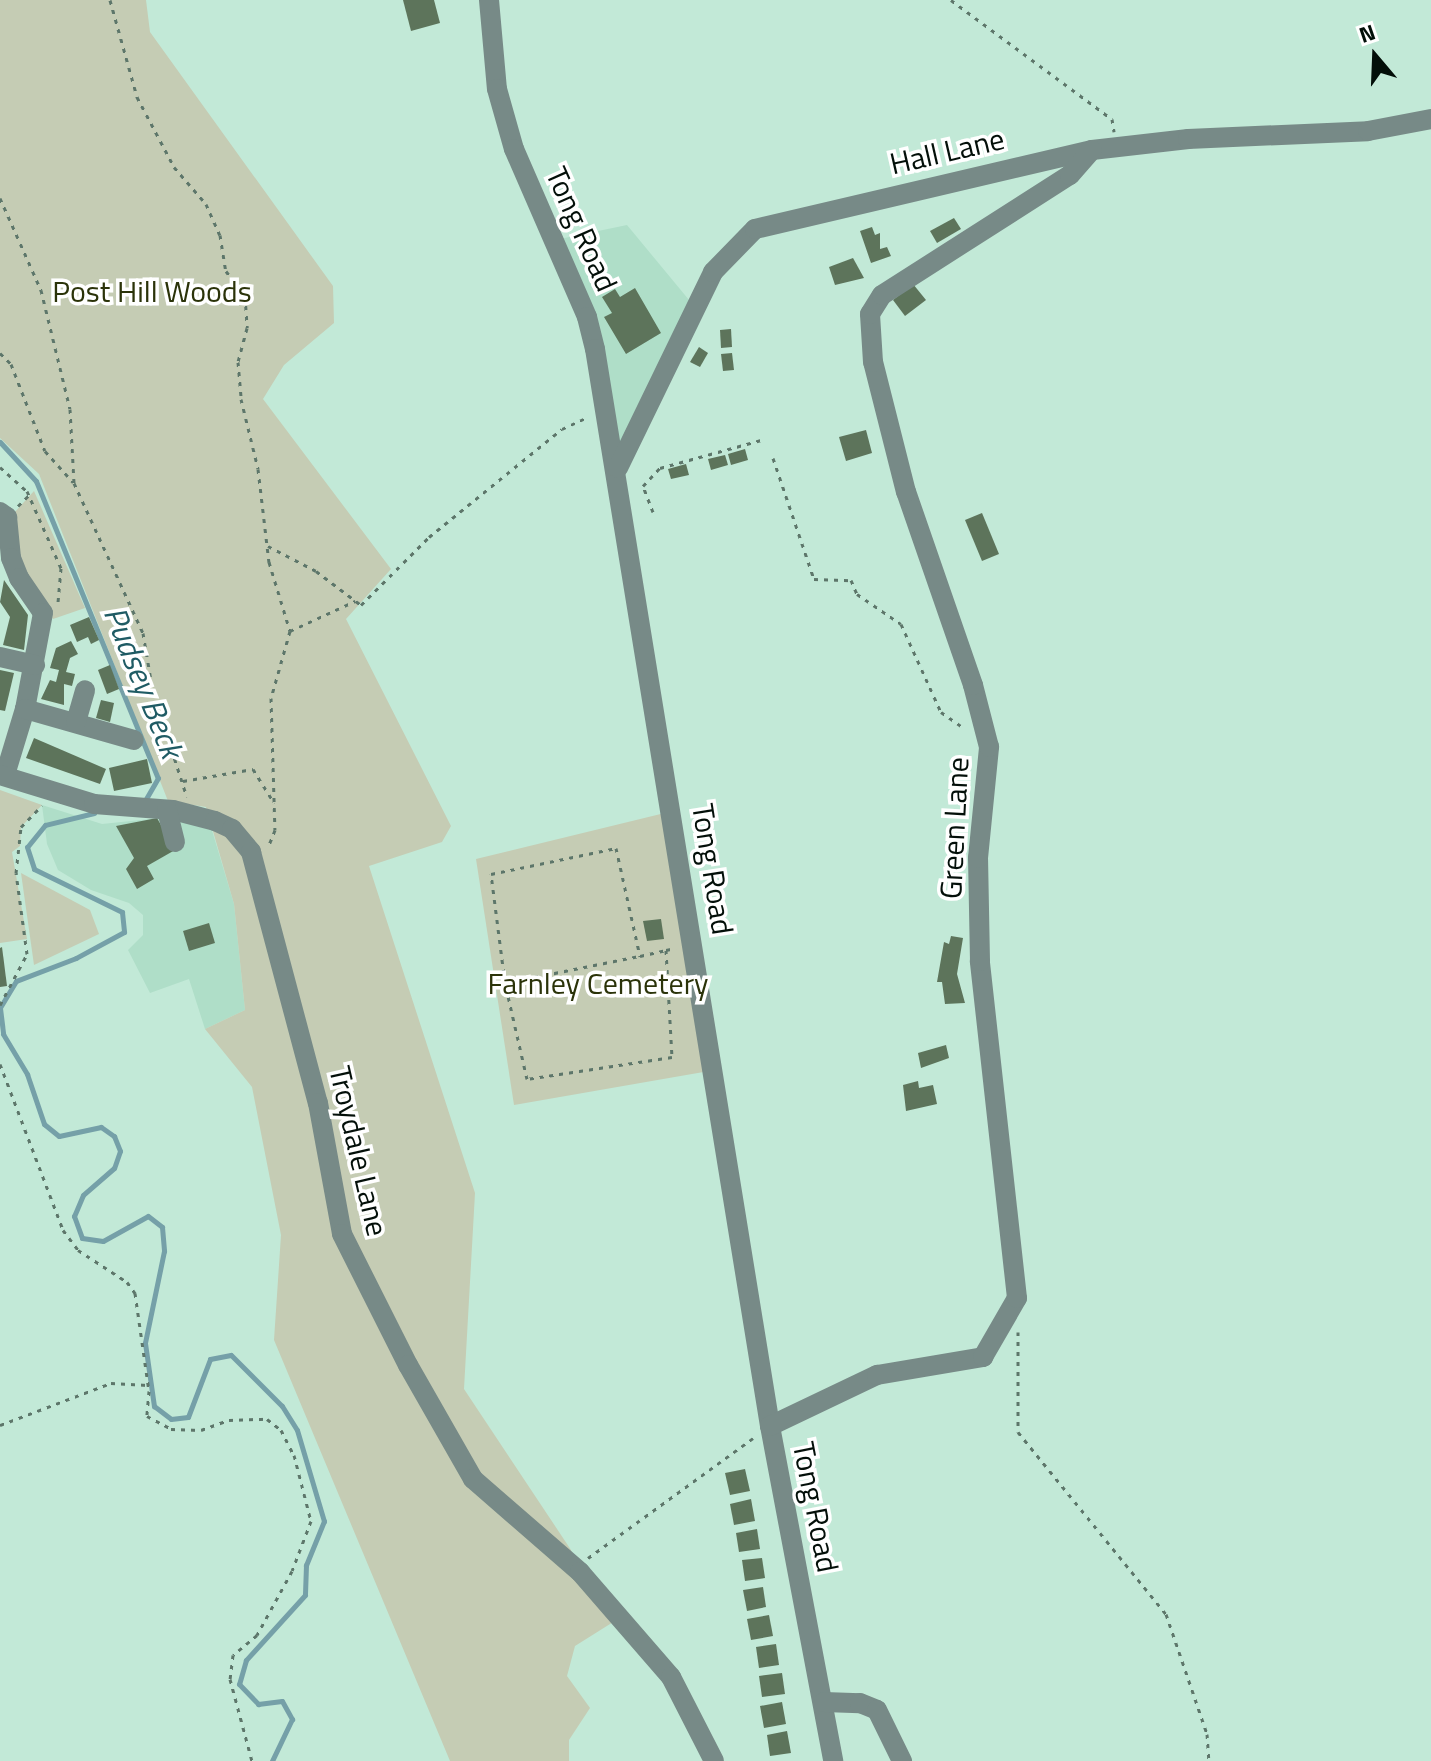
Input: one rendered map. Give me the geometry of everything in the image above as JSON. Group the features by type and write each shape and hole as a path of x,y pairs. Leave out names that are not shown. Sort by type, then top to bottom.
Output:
{"street":[{"name":"Tong Road","path":"489,0 497,89 514,149 587,317 607,409 770,1426 833,1761"},
{"name":"Hall Lane","path":"618,468 713,272 755,229 1092,150 1368,131 1431,119"},
{"name":"Green Lane","path":"770,1426 877,1375 983,1357 1017,1298 980,961 978,858 989,747 973,685 906,492 873,362 870,314 882,295 1070,175 1092,150"},
{"path":"0,512 7,517 11,558 19,578 43,613 25,709 2,775"},
{"path":"0,657 35,665"},
{"path":"76,722 85,690"},
{"path":"25,709 134,740"},
{"name":"Troydale Lane","path":"2,775 94,804 162,809 232,829 251,852 318,1103 342,1234 473,1479 575,1567 671,1677 714,1761"},
{"path":"162,809 175,842"},
{"path":"824,1702 860,1703 877,1710 902,1761"}],"path":[{"path":"110,0 137,97 174,167 206,204 220,235 226,271 245,296 247,328 238,362 241,399 258,469 267,546 290,631 271,698 275,830"},
{"path":"951,0 1112,119 1116,147"},
{"path":"0,198 41,290 70,409 74,483"},
{"path":"0,353 11,364 45,451 74,483 143,633 153,692 188,801"},
{"path":"267,546 361,605 429,537 562,429 607,409"},
{"path":"653,512 643,486 660,468 761,440"},
{"path":"773,458 814,579 851,580 857,594 901,624 941,712 989,747"},
{"path":"0,467 27,491 61,568 62,593 53,610 43,613"},
{"path":"290,631 356,600"},
{"path":"183,781 253,769 274,803"},
{"path":"0,1005 27,954 16,873 21,827 55,790"},
{"path":"640,956 616,848 491,874 505,983 527,1079 672,1057 666,950"},
{"path":"505,983 695,945"},
{"path":"0,1064 63,1230 78,1250 127,1282 135,1293 148,1385 147,1416 171,1429 201,1430 229,1420 267,1419 281,1430 294,1455 311,1521 292,1571 257,1635 233,1655 230,1679 252,1761"},
{"path":"1017,1328 1018,1432 1166,1614 1207,1734 1209,1761"},
{"path":"0,1425 111,1383 148,1385"},
{"path":"575,1567 770,1426"}],"shaded area":[{"path":"627,225 694,306 618,468 595,349 555,240"},
{"path":"42,805 102,824 160,818 211,827 234,904 245,1010 205,1029 189,979 150,993 128,950 143,935 143,915 129,903 91,890 58,870 47,844"}],"green space":[{"name":"Post Hill Woods","path":"0,0 146,0 150,32 333,286 334,323 284,365 263,399 391,569 346,619 451,826 442,842 369,866 475,1193 464,1389 571,1550 576,1567 618,1619 575,1646 567,1676 590,1708 569,1740 569,1761 450,1761 274,1340 281,1235 252,1087 205,1029 245,1010 234,904 206,807 168,801 39,474 0,438"},
{"path":"34,491 85,608 53,619 25,573 19,551 14,513"},
{"path":"0,790 42,805 21,827 20,846 12,852 27,939 0,943"},
{"name":"Farnley Cemetery","path":"673,811 715,1070 514,1105 476,859"},
{"path":"21,873 90,910 99,934 34,965"}],"building":[{"path":"403,0 434,0 440,23 411,31"},
{"path":"954,218 961,229 937,243 930,231"},
{"path":"872,227 875,235 880,233 880,249 887,247 891,256 871,263 860,231"},
{"path":"853,258 864,278 835,285 829,267"},
{"path":"913,284 926,300 905,316 893,300"},
{"path":"635,288 661,333 626,354 604,317 612,313 602,297 615,289 620,297"},
{"path":"731,329 732,347 721,348 720,330"},
{"path":"699,347 708,353 700,367 690,362"},
{"path":"732,353 734,370 723,371 721,354"},
{"path":"866,430 872,453 846,461 839,437"},
{"path":"745,449 748,460 731,465 728,454"},
{"path":"725,455 728,465 711,470 708,459"},
{"path":"686,464 689,475 671,479 668,469"},
{"path":"982,513 999,554 982,561 965,520"},
{"path":"4,580 28,615 24,650 3,645 10,617 0,602"},
{"path":"89,617 99,640 91,644 88,637 77,642 70,625"},
{"path":"71,641 78,654 70,658 66,672 75,674 72,686 64,684 64,705 41,699 50,680 56,682 59,670 50,668 56,648"},
{"path":"110,665 119,689 107,694 98,670"},
{"path":"0,670 14,673 5,711 0,710"},
{"path":"101,700 114,703 110,722 96,718"},
{"path":"34,738 106,769 100,784 26,758"},
{"path":"147,759 152,783 114,791 109,768"},
{"path":"157,818 175,850 147,866 154,879 137,889 126,869 134,858 116,826"},
{"path":"661,919 664,939 647,941 643,921"},
{"path":"209,923 215,943 189,951 183,931"},
{"path":"951,936 963,938 957,974 965,1003 945,1004 942,982 937,982 944,942 949,944"},
{"path":"0,948 7,986 0,987"},
{"path":"946,1045 949,1058 921,1068 918,1053"},
{"path":"918,1081 919,1088 933,1085 937,1104 906,1111 903,1085"},
{"path":"745,1469 750,1491 730,1495 725,1473"},
{"path":"751,1499 755,1521 734,1525 730,1504"},
{"path":"757,1529 760,1549 739,1552 736,1533"},
{"path":"762,1558 765,1578 745,1581 742,1560"},
{"path":"763,1587 766,1607 747,1611 743,1590"},
{"path":"769,1615 773,1636 751,1640 747,1619"},
{"path":"776,1644 779,1665 759,1668 756,1647"},
{"path":"782,1673 785,1694 762,1697 759,1676"},
{"path":"782,1702 786,1724 764,1728 760,1706"},
{"path":"787,1731 791,1753 770,1756 767,1735"}],"waterway":[{"name":"Pudsey Beck","path":"0,442 36,481 158,778 146,799"},
{"name":"Pudsey Beck","path":"94,813 45,825 27,847 34,869 122,912 124,932 76,958 16,981 0,1008 3,1034 27,1074 44,1124 59,1136 101,1127 114,1136 120,1151 114,1168 83,1195 74,1216 82,1238 103,1241 148,1216 162,1227 164,1251 145,1343 154,1406 171,1419 188,1417 210,1359 231,1355 282,1406 297,1430 324,1521 306,1565 305,1595 246,1660 239,1684 258,1704 282,1701 292,1719 272,1761"}]}
